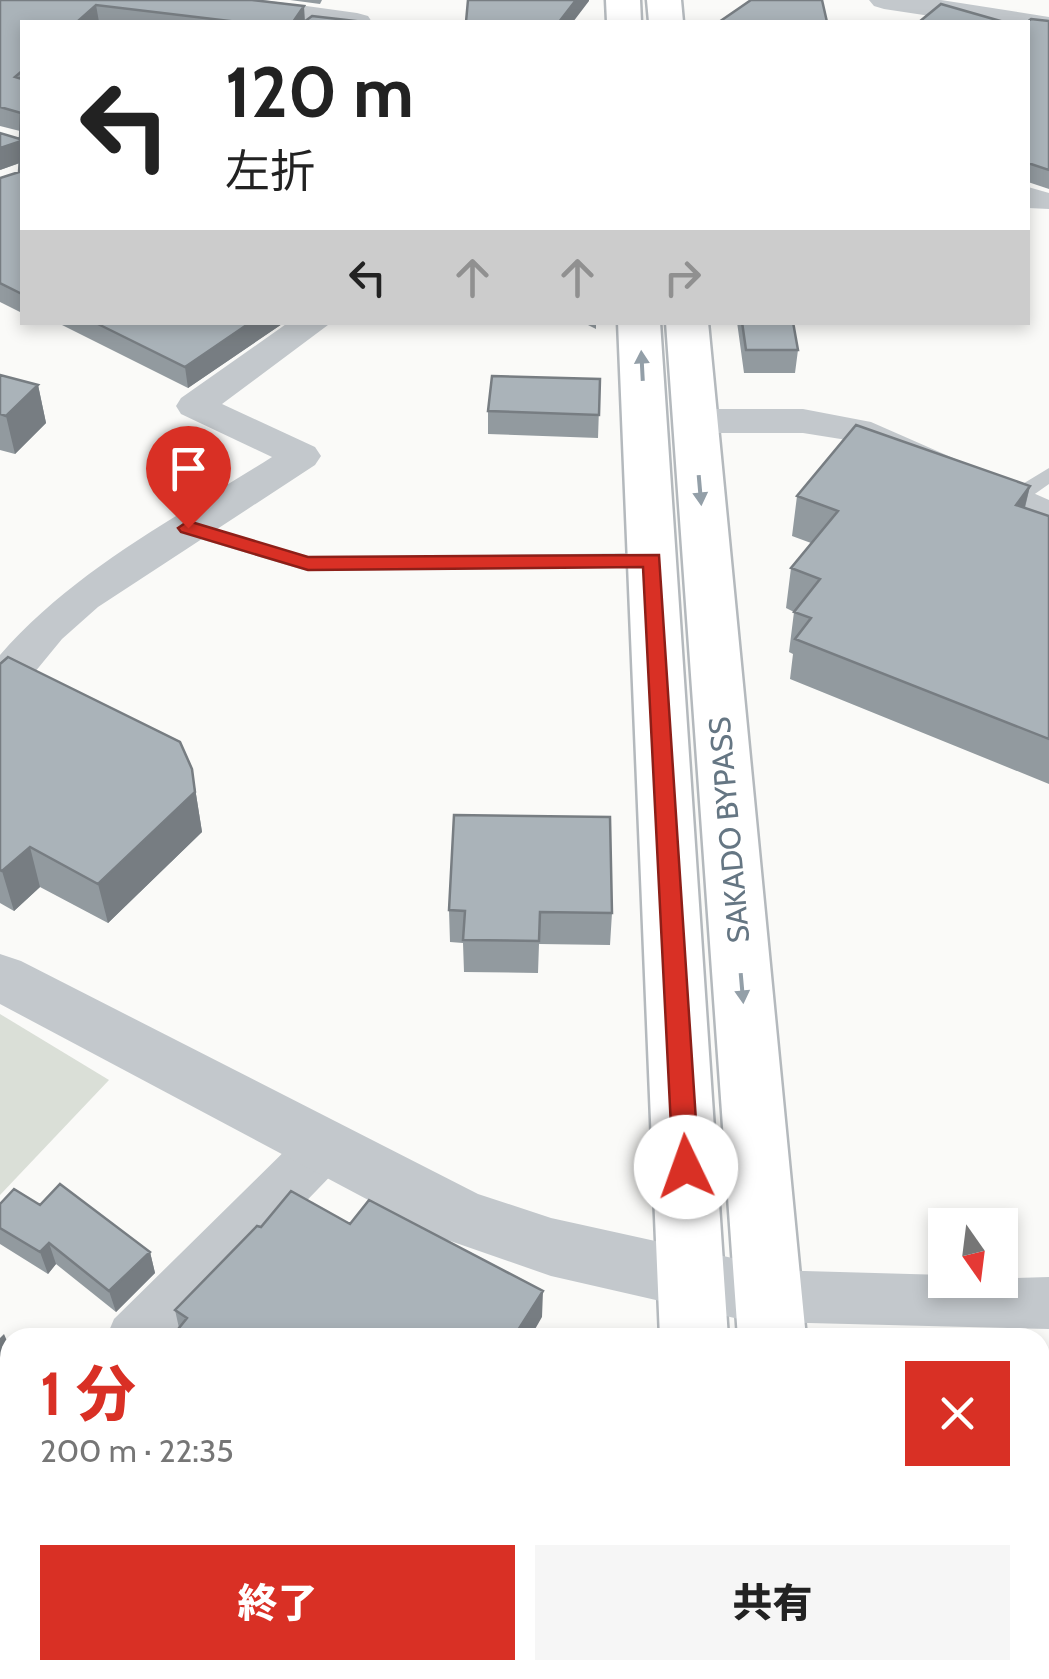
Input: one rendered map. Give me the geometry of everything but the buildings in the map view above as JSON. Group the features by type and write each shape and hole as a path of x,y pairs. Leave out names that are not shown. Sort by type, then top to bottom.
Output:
{"highway":[{"name":"SAKADO BYPASS","path":"639,325 693,1309"},
{"name":"SAKADO BYPASS","path":"687,325 770,1317"}],"street":[{"path":"198,0 343,20"},
{"path":"884,0 1018,14 1049,26"},
{"path":"0,684 47,629 83,597 302,456 196,406 310,325"},
{"path":"694,421 803,421 856,430 1032,507"},
{"path":"0,977 459,1216 551,1247 693,1309 770,1317 1049,1303"},
{"path":"145,1328 326,1144"}],"lane":[{"path":"1032,507 1049,474"},
{"path":"188,528 308,564 652,560"}],"shaded area":[{"path":"0,1014 109,1080 0,1195"}],"route":[{"path":"188,528 308,564 652,560 686,1167"}]}
